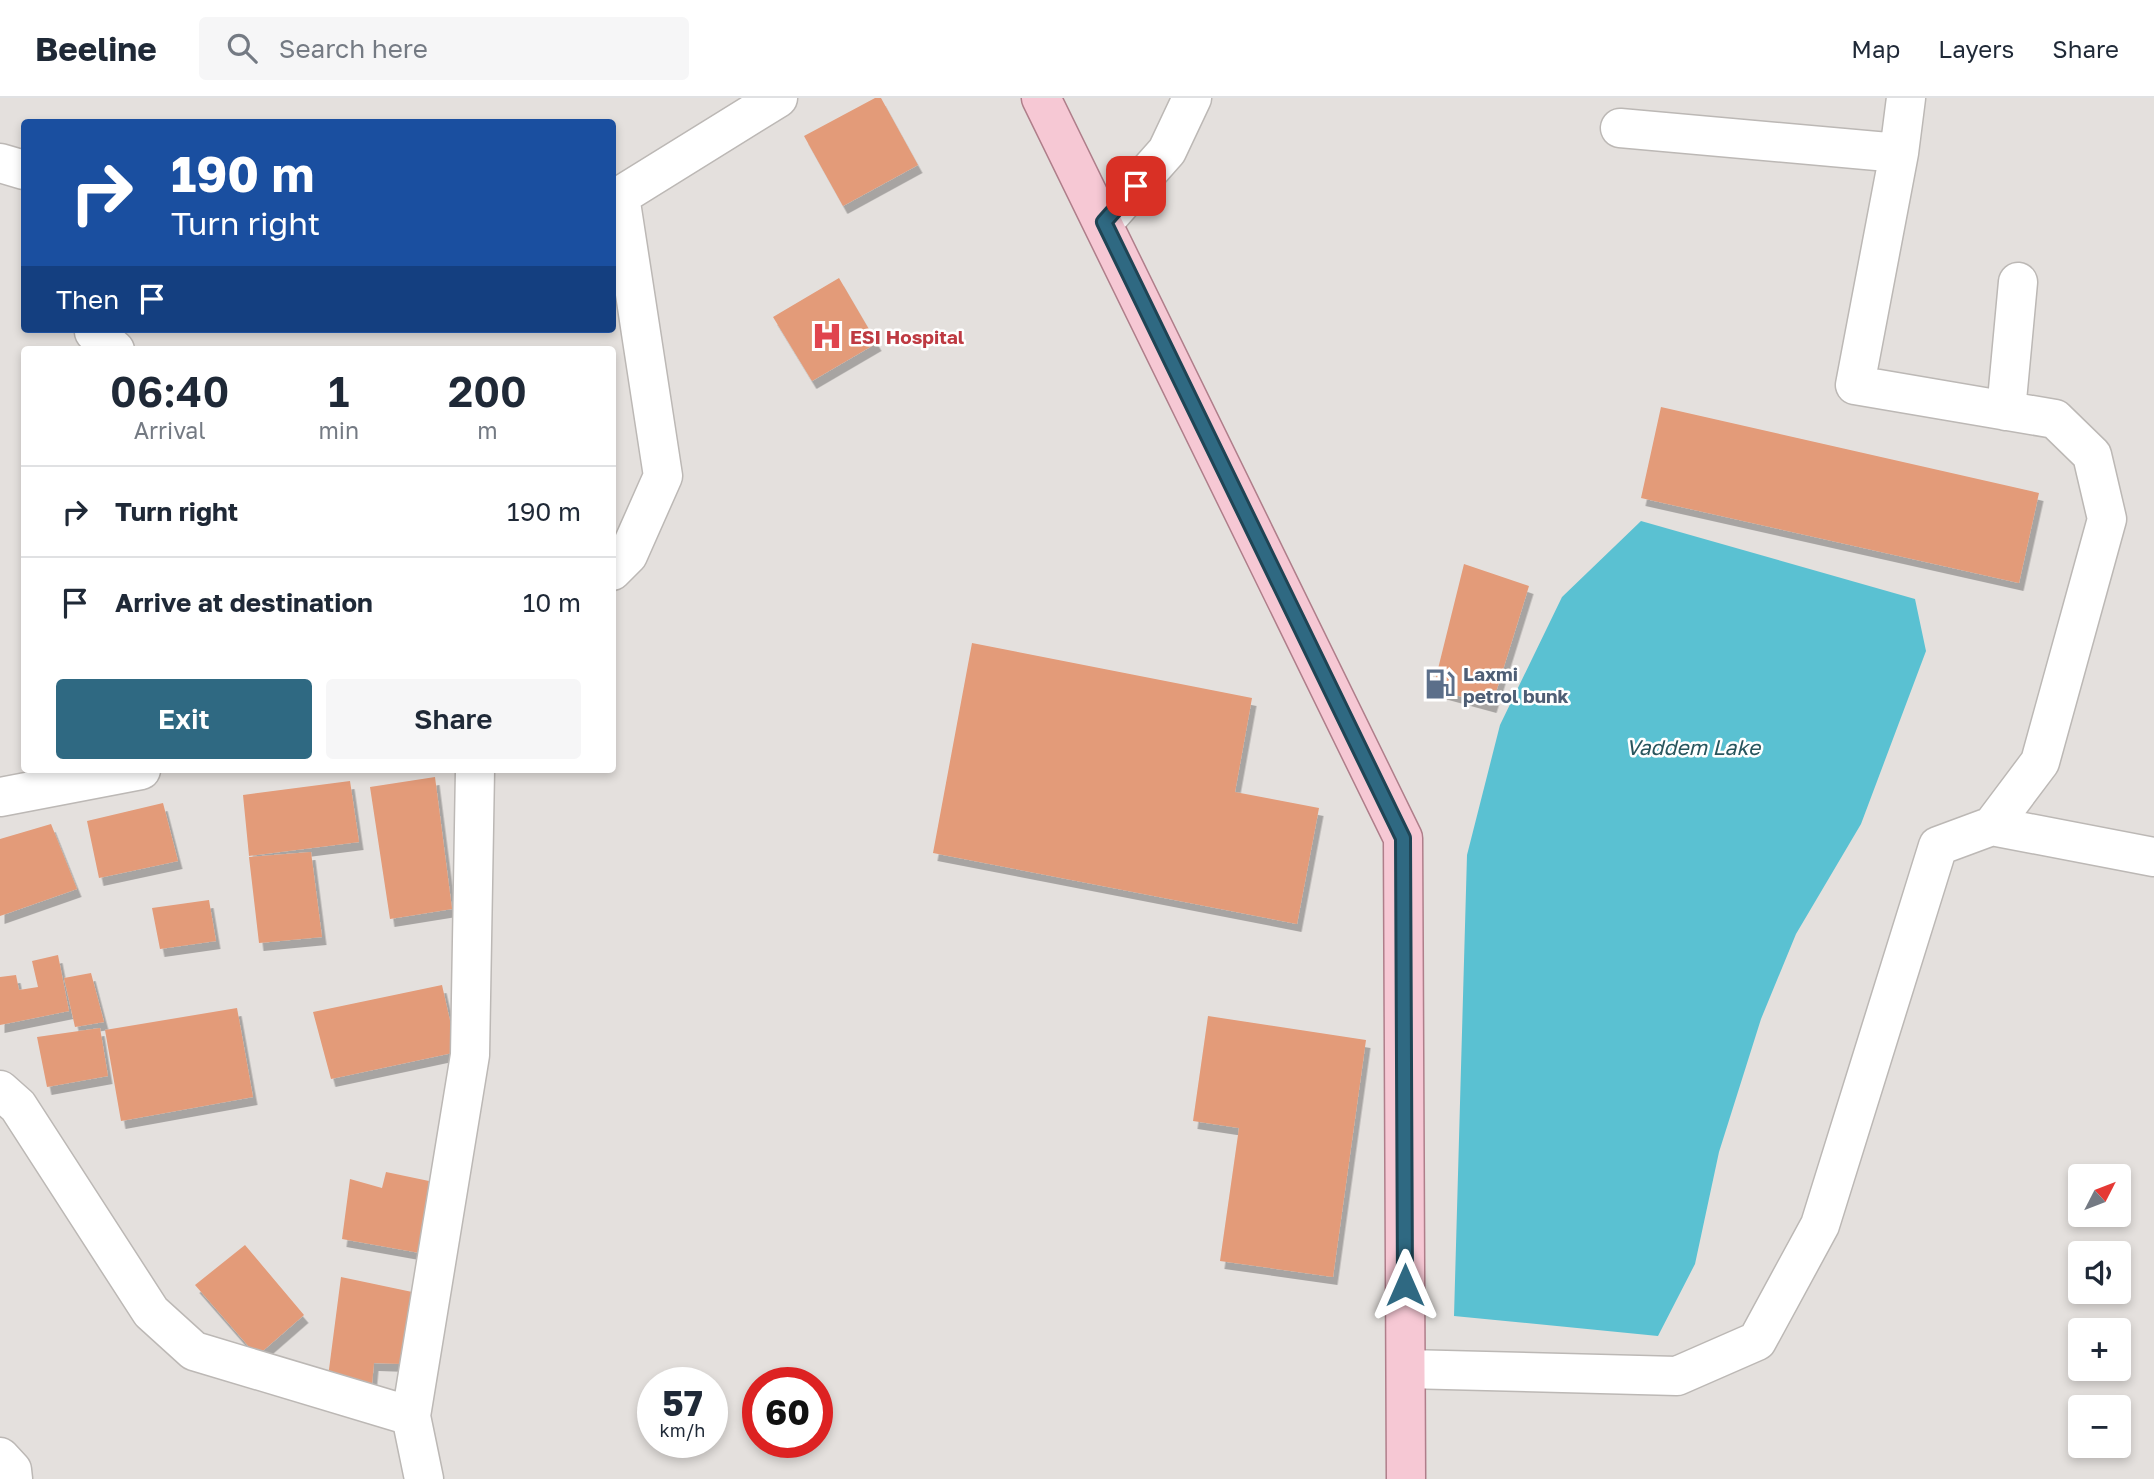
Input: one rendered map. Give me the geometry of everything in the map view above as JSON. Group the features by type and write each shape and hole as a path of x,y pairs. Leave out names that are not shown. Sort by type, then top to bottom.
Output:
{"main road":[{"path":"1041,98 1104,222 1403,838 1406,1479"}],"street":[{"path":"616,568 628,555 663,476 616,196 778,98"},
{"path":"1104,222 1167,151 1192,98"},
{"path":"1906,98 1899,153 1855,385 2055,419 2092,454 2108,519 2040,762 1993,826"},
{"path":"1620,128 1899,153"},
{"path":"0,163 21,169"},
{"path":"2006,411 2018,282"},
{"path":"0,797 125,773"},
{"path":"424,1479 411,1416 470,1055 475,773"},
{"path":"1406,1369 1677,1376 1757,1341 1820,1225 1938,846 1993,826 2154,857"},
{"path":"0,1090 18,1106 151,1312 194,1351 411,1416"},
{"path":"0,1457 12,1470 13,1479"}],"water":[{"name":"Vaddem Lake","path":"1641,521 1915,599 1926,651 1861,824 1796,934 1761,1019 1719,1152 1695,1264 1658,1336 1454,1316 1467,855 1500,725 1562,597"}],"building":[{"path":"875,98 881,98 918,165 843,206 804,136"},
{"path":"839,278 877,343 812,381 773,317"},
{"path":"1661,407 2039,493 2019,583 1641,498"},
{"path":"1464,564 1529,586 1492,705 1433,689"},
{"path":"972,643 1252,698 1235,792 1319,808 1297,924 933,853"},
{"path":"435,777 452,909 390,919 370,787"},
{"path":"350,781 359,842 249,856 243,795"},
{"path":"163,803 178,861 99,878 87,821"},
{"path":"51,824 77,889 0,916 0,839"},
{"path":"311,852 322,937 259,943 249,857"},
{"path":"209,900 216,941 160,949 152,908"},
{"path":"58,955 69,1011 0,1025 0,977 16,975 19,990 38,987 32,961"},
{"path":"91,973 104,1022 75,1027 64,978"},
{"path":"442,985 457,1052 331,1079 313,1012"},
{"path":"237,1008 253,1097 121,1121 105,1030"},
{"path":"1208,1016 1366,1040 1333,1277 1220,1261 1239,1128 1193,1121"},
{"path":"100,1028 108,1076 47,1087 37,1037"},
{"path":"386,1172 429,1181 420,1253 342,1239 350,1179 382,1188"},
{"path":"245,1245 304,1315 257,1356 195,1285"},
{"path":"341,1277 417,1293 404,1364 374,1363 372,1384 328,1377"}],"place":[{"name":"ESI Hospital","path":"827,336"},
{"name":"Laxmi petrol bunk","path":"1440,684"}],"route":[{"path":"1136,186 1104,222 1403,838 1405,1285"}]}
